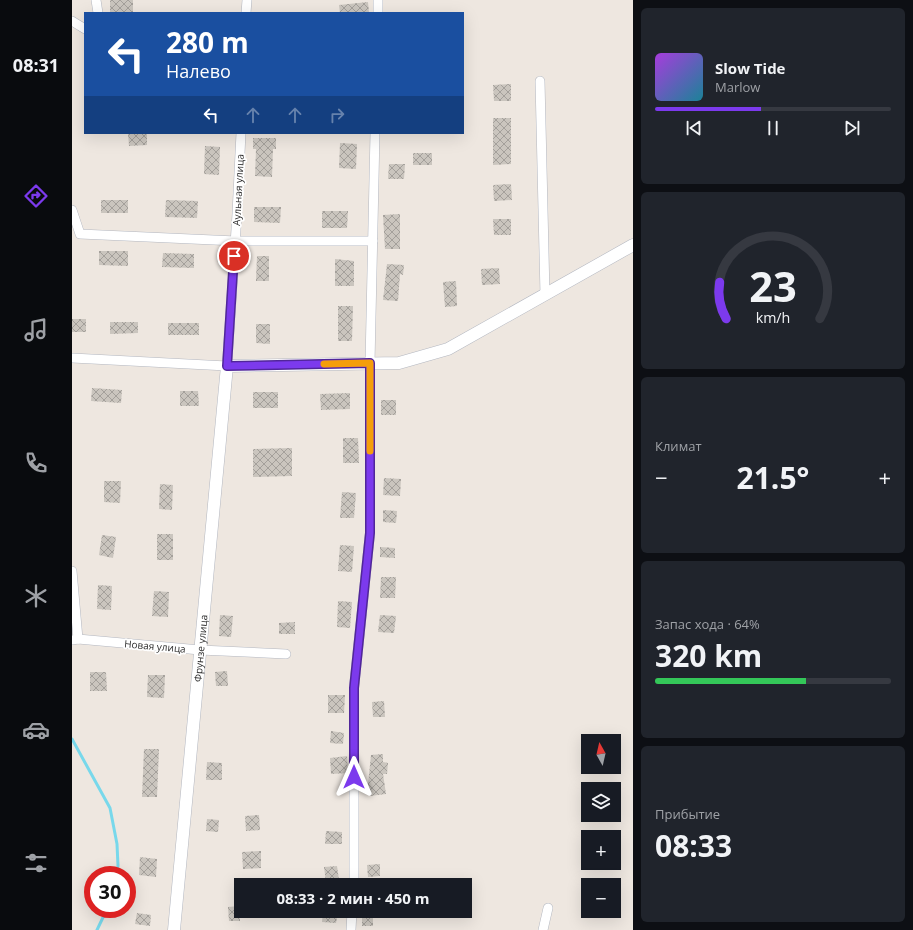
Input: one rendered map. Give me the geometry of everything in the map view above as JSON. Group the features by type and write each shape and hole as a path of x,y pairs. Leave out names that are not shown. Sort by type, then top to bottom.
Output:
{"street":[{"path":"96,0 98,12"},
{"path":"246,12 247,0"},
{"path":"378,0 378,12"},
{"path":"72,21 84,29"},
{"path":"540,80 545,295"},
{"name":"Аульная улица","path":"227,366 236,241 241,134"},
{"path":"354,878 354,688 370,533 370,363 375,134"},
{"path":"72,210 80,234 236,241 373,241"},
{"path":"72,358 227,366 399,363 448,350 633,245"},
{"name":"Фрунзе улица","path":"174,930 227,366"},
{"path":"72,571 75,640"},
{"name":"Новая улица","path":"75,640 200,650 286,654"},
{"path":"543,930 548,908"},
{"path":"351,930 352,918"}],"building":[{"path":"110,0 133,0 133,12 110,12"},
{"path":"368,2 369,12 340,12 339,5"},
{"path":"511,84 511,101 494,101 493,85"},
{"path":"493,118 511,118 511,164 493,165"},
{"path":"128,134 147,134 147,145 129,146"},
{"path":"253,138 276,138 276,149 273,149 272,177 255,176 256,149 253,149"},
{"path":"340,143 357,144 356,169 339,168"},
{"path":"205,146 220,147 219,175 204,174"},
{"path":"413,153 432,153 432,165 413,165"},
{"path":"389,164 405,164 404,179 388,179"},
{"path":"511,184 512,200 494,201 493,185"},
{"path":"101,200 128,200 128,213 101,213"},
{"path":"166,200 198,201 197,218 165,217"},
{"path":"254,207 281,207 280,223 254,222"},
{"path":"322,211 348,211 347,228 322,228"},
{"path":"400,214 400,249 385,249 383,215"},
{"path":"493,219 511,219 511,235 494,235"},
{"path":"99,251 128,251 128,266 99,265"},
{"path":"163,253 194,254 194,268 162,267"},
{"path":"257,256 269,256 269,281 256,281"},
{"path":"335,259 354,261 354,286 335,286"},
{"path":"387,264 404,265 403,275 400,274 398,301 383,300"},
{"path":"499,268 500,284 482,285 481,269"},
{"path":"456,281 457,306 445,307 443,282"},
{"path":"338,306 353,306 352,341 338,341"},
{"path":"72,319 86,319 86,332 72,332"},
{"path":"110,322 138,322 138,333 110,334"},
{"path":"168,323 199,323 199,335 168,335"},
{"path":"256,324 270,324 270,344 256,343"},
{"path":"92,388 122,390 121,403 91,401"},
{"path":"180,391 198,391 199,406 180,406"},
{"path":"253,392 278,392 278,408 253,408"},
{"path":"350,393 350,409 321,410 320,394"},
{"path":"381,400 396,400 396,415 381,415"},
{"path":"343,438 358,438 359,463 343,463"},
{"path":"292,448 292,476 253,477 253,449"},
{"path":"384,478 401,479 400,496 383,495"},
{"path":"104,481 121,481 120,503 104,502"},
{"path":"160,484 173,485 172,510 159,509"},
{"path":"342,492 356,493 354,518 340,518"},
{"path":"383,510 397,511 396,523 383,522"},
{"path":"157,534 173,534 173,560 157,560"},
{"path":"102,535 116,537 113,558 99,555"},
{"path":"340,545 354,546 352,572 338,571"},
{"path":"380,547 395,548 395,558 380,557"},
{"path":"381,577 396,577 395,598 380,598"},
{"path":"98,585 112,586 111,610 97,609"},
{"path":"154,591 169,592 168,617 152,616"},
{"path":"338,601 352,602 350,628 337,627"},
{"path":"220,615 233,616 231,637 219,636"},
{"path":"380,615 396,616 394,633 378,632"},
{"path":"295,622 295,634 279,634 279,623"},
{"path":"227,671 228,686 216,686 215,672"},
{"path":"90,672 106,672 107,691 90,691"},
{"path":"148,675 165,675 164,698 147,697"},
{"path":"328,695 345,695 344,713 328,713"},
{"path":"384,701 385,717 373,717 372,702"},
{"path":"331,731 344,733 343,744 330,743"},
{"path":"144,749 159,749 157,797 142,797"},
{"path":"383,754 383,762 388,763 387,774 383,774 386,794 370,796 368,784 371,755"},
{"path":"347,756 348,773 331,774 330,758"},
{"path":"207,762 222,763 222,780 206,780"},
{"path":"259,815 260,830 246,831 245,816"},
{"path":"207,819 219,820 218,832 206,831"},
{"path":"326,831 342,832 342,844 325,844"},
{"path":"261,851 261,868 243,869 242,852"},
{"path":"140,857 157,859 156,877 139,875"},
{"path":"380,864 380,876 368,877 367,865"},
{"path":"337,866 339,878 325,878 324,867"},
{"path":"234,906 234,918 240,918 240,921 229,921 228,907"},
{"path":"137,913 151,915 150,926 135,924"},
{"path":"322,918 337,918 336,923 322,922"},
{"path":"362,918 373,918 373,926 362,926"}],"waterway":[{"path":"72,739 110,808 117,844 118,866"},
{"path":"97,930 103,918"}],"slow traffic":[{"path":"324,364 370,363 370,451"}],"route":[{"path":"234,256 227,366 370,363 370,533 354,688 354,777"}]}
